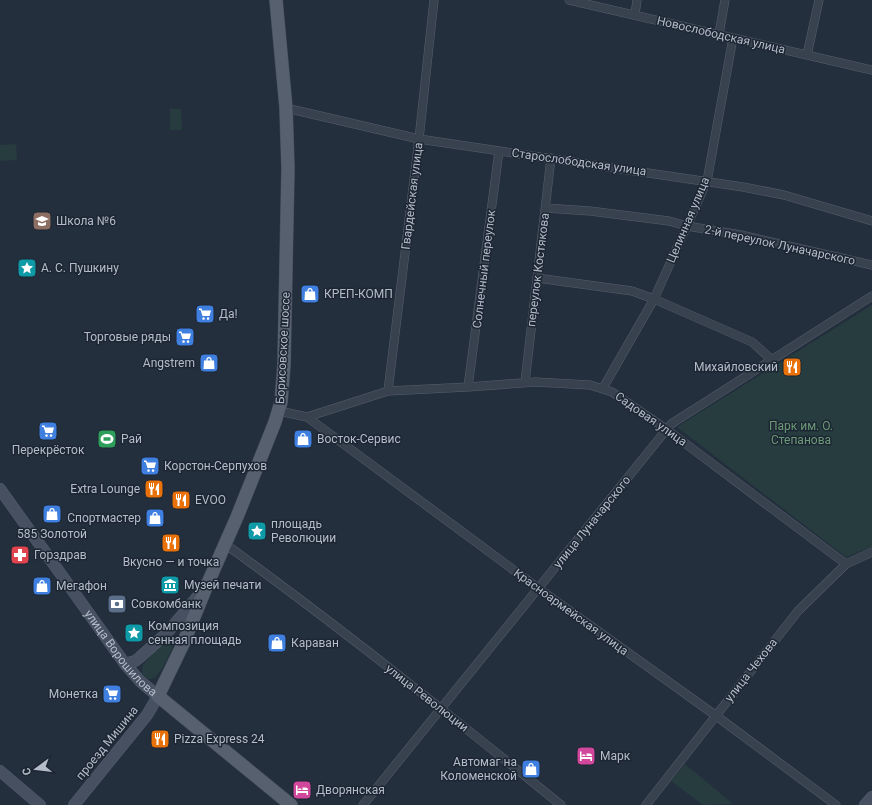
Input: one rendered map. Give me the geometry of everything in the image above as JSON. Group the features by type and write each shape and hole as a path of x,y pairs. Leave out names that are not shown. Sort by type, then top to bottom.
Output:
{"main road":[{"name":"Борисовское шоссе","path":"158,696 183,644 224,544 245,499 279,411 284,365 288,168 286,108 276,0"},
{"name":"улица Ворошилова","path":"0,489 125,664 158,696 291,805"},
{"path":"125,664 135,661 167,633 207,585"},
{"path":"167,633 173,632 176,634 183,644"},
{"name":"проезд Мишина","path":"74,805 147,716 158,696"},
{"path":"0,771 40,805"},
{"path":"865,805 872,797"}],"street":[{"name":"Гвардейская улица","path":"388,391 419,139 434,0"},
{"name":"Новослободская улица","path":"569,0 872,70"},
{"path":"634,14 637,0"},
{"path":"719,34 725,0"},
{"path":"807,55 819,0"},
{"name":"Целинная улица","path":"603,388 654,299 707,181 733,38"},
{"name":"Старослободская улица","path":"286,108 419,139 707,181 784,195 872,220"},
{"name":"Солнечный переулок","path":"468,387 499,151"},
{"name":"переулок Костякова","path":"525,382 551,158"},
{"name":"2-й переулок Луначарского","path":"546,208 598,212 668,221 686,226 741,235 872,265"},
{"path":"537,278 632,291 654,299 752,342 771,359"},
{"name":"улица Луначарского","path":"363,805 671,424 872,296"},
{"name":"Садовая улица","path":"279,411 308,417 388,391 468,387 525,382 590,385 603,388 612,392 666,429 846,564"},
{"name":"Красноармейская улица","path":"308,417 538,588 836,805"},
{"name":"улица Революции","path":"224,544 264,572 441,709 561,805"},
{"name":"улица Чехова","path":"646,805 798,610 846,564 872,552"}],"green space":[{"path":"170,109 181,109 182,130 170,130"},
{"path":"16,144 17,160 0,161 0,145"},
{"name":"Парк им. О. Степанова","path":"872,305 872,547 846,557 677,427"},
{"path":"169,635 173,636 175,640 162,669 152,679 147,678 142,672 143,665"},
{"path":"685,764 733,804 703,805 671,781"}],"place":[{"name":"Школа №6","path":"42,221"},
{"name":"А. С. Пушкину","path":"27,268"},
{"name":"КРЕП-КОМП","path":"310,294"},
{"name":"Да!","path":"205,314"},
{"name":"Торговые ряды","path":"185,337"},
{"name":"Angstrem","path":"209,363"},
{"name":"Михайловский","path":"792,367"},
{"name":"Перекрёсток","path":"48,431"},
{"name":"Рай","path":"107,439"},
{"name":"Восток-Сервис","path":"303,439"},
{"name":"Корстон-Серпухов","path":"150,466"},
{"name":"Extra Lounge","path":"154,489"},
{"name":"EVOO","path":"181,500"},
{"name":"585 Золотой","path":"52,514"},
{"name":"Спортмастер","path":"155,518"},
{"name":"площадь Революции","path":"257,531"},
{"name":"Вкусно — и точка","path":"171,543"},
{"name":"Горздрав","path":"20,555"},
{"name":"Музей печати","path":"170,585"},
{"name":"Мегафон","path":"42,586"},
{"name":"Совкомбанк","path":"117,604"},
{"name":"Композиция сенная площадь","path":"134,633"},
{"name":"Караван","path":"277,643"},
{"name":"Монетка","path":"112,694"},
{"name":"Pizza Express 24","path":"160,739"},
{"name":"Марк","path":"586,756"},
{"name":"Автомаг на Коломенской","path":"531,769"},
{"name":"Дворянская","path":"302,790"}]}
